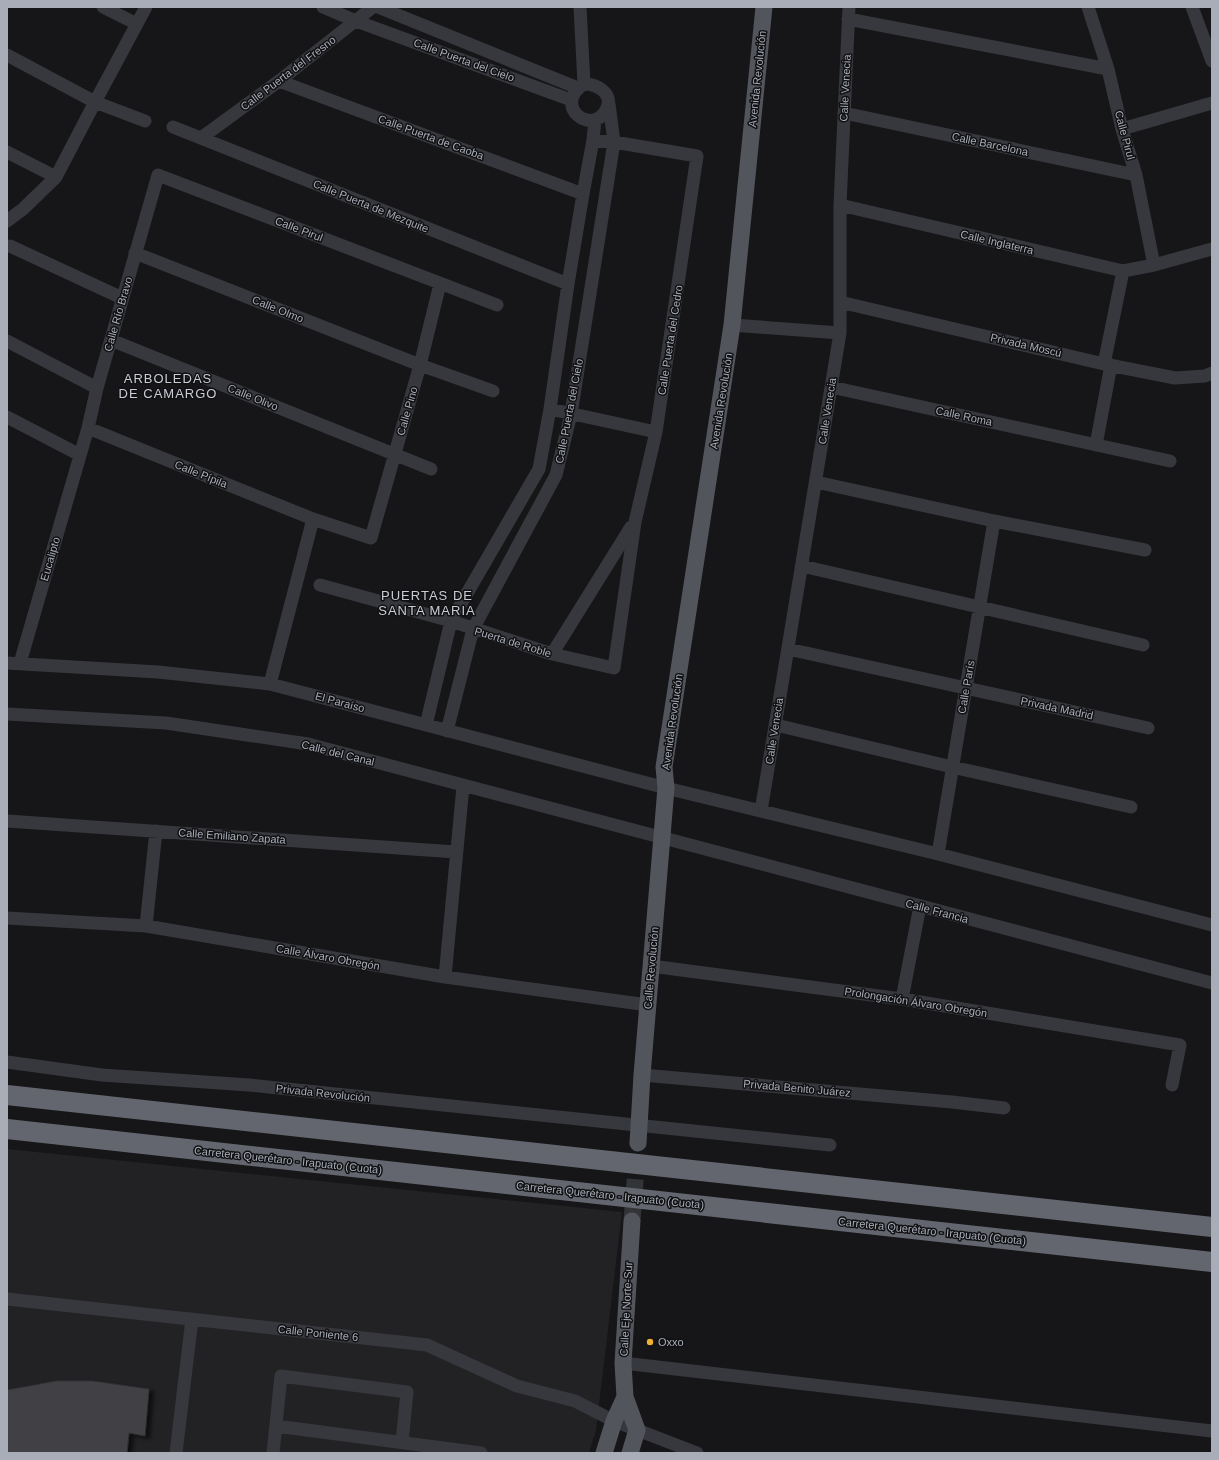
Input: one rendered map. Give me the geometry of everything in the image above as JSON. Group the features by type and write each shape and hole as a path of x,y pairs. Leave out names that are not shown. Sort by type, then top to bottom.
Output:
{"highway":[{"path":"7,1095 1212,1227"},
{"name":"Carretera Querétaro - Irapuato (Cuota)","path":"7,1129 1212,1262"}],"main road":[{"name":"Avenida Revolución","path":"666,791 664,767 732,325 764,7"},
{"name":"Calle Revolución","path":"638,1143 642,1074 666,791"},
{"name":"Calle Eje Norte-Sur","path":"632,1221 623,1363 625,1397 637,1430"},
{"name":"Calle Eje Norte-Sur","path":"604,1453 614,1421 625,1397"},
{"path":"630,1453 637,1430"}],"street":[{"path":"103,7 137,24"},
{"path":"7,221 23,209 56,177 94,102 146,7"},
{"name":"Calle Puerta del Cielo","path":"323,7 356,21 571,100"},
{"name":"Calle Puerta del Fresno","path":"201,138 279,81 373,7"},
{"name":"Calle Puerta del Cielo","path":"378,7 581,86"},
{"path":"580,7 581,86 571,100 572,109 578,117 587,120 595,120 604,114 609,104 607,96 601,88 592,84 581,86"},
{"name":"Calle Pirul","path":"1088,7 1108,69 1122,129 1136,174 1154,265"},
{"path":"1192,7 1212,61"},
{"path":"849,13 1108,69"},
{"name":"Calle Venecia","path":"761,811 840,333 840,205 849,13"},
{"path":"7,55 94,102 145,121"},
{"name":"Calle Puerta de Caoba","path":"279,81 583,194"},
{"path":"1122,129 1212,103"},
{"name":"Calle Puerta del Cielo","path":"448,731 473,629 556,475 571,414 614,142 609,104"},
{"name":"Calle Barcelona","path":"844,113 1136,174"},
{"name":"Calle Puerta del Cielo","path":"426,725 451,621 539,469 550,410 568,284 593,140 595,120"},
{"name":"Calle Puerta de Mezquite","path":"173,127 568,284"},
{"path":"593,140 614,142"},
{"name":"Calle Puerta del Cedro","path":"614,142 697,156 656,432 634,522 614,668"},
{"path":"7,152 56,177"},
{"name":"Calle Pirul","path":"158,175 498,305"},
{"name":"Calle Río Bravo","path":"80,455 122,298 158,175"},
{"name":"Calle Inglaterra","path":"840,205 1123,271 1154,265 1212,249"},
{"path":"10,246 122,298"},
{"name":"Calle Olmo","path":"135,253 420,365 493,391"},
{"path":"1096,445 1107,364 1123,271"},
{"name":"Calle Pino","path":"372,538 420,365 440,284"},
{"name":"Privada Moscú","path":"840,302 1107,364 1175,378 1210,377"},
{"path":"732,325 840,333"},
{"name":"Calle Olivo","path":"111,340 431,469"},
{"path":"7,342 97,388"},
{"name":"Calle Roma","path":"831,387 1170,461"},
{"path":"550,410 656,432"},
{"path":"7,417 80,455"},
{"name":"Calle Pípila","path":"88,428 313,519 372,538"},
{"name":"Eucalipto","path":"20,663 80,455"},
{"path":"816,482 1145,550"},
{"path":"270,684 313,519"},
{"name":"Calle París","path":"938,854 994,520"},
{"name":"Calle Puerta del Cedro","path":"552,654 634,522"},
{"path":"802,566 1143,645"},
{"name":"Puerta de Roble","path":"320,585 451,621 552,654 614,668"},
{"name":"Privada Madrid","path":"788,649 1148,728"},
{"name":"El Paraíso","path":"7,663 158,672 270,684 666,791"},
{"name":"Calle del Canal","path":"7,714 166,723 308,744 463,786 662,834"},
{"path":"776,725 952,767 1131,807"},
{"path":"445,977 463,786"},
{"path":"666,791 761,811 938,854 1212,925"},
{"name":"Calle Emiliano Zapata","path":"7,821 456,852"},
{"path":"146,926 156,831"},
{"name":"Calle Francia","path":"662,834 920,906 1212,983"},
{"path":"902,999 920,906"},
{"name":"Calle Álvaro Obregón","path":"7,918 146,926 445,977 648,1005"},
{"name":"Prolongación Álvaro Obregón","path":"651,966 902,999 1180,1045 1172,1085"},
{"name":"Privada Revolución","path":"7,1062 102,1075 249,1085 830,1145"},
{"name":"Privada Benito Juárez","path":"642,1074 1004,1108"},
{"name":"Calle Poniente 6","path":"7,1298 427,1345 517,1386 575,1402 614,1421 697,1453"},
{"path":"176,1453 192,1319"},
{"path":"623,1363 1212,1431"},
{"path":"273,1453 280,1376 407,1392 402,1442"},
{"path":"276,1426 481,1453"}],"shaded area":[{"path":"7,1149 622,1212 596,1430 589,1453 7,1453"}],"building":[{"path":"56,1381 93,1381 149,1389 145,1436 129,1433 127,1453 7,1453 7,1390"}],"tunnel":[{"path":"632,1221 638,1143"}],"place":[{"name":"Oxxo","path":"650,1342"}],"district":[{"name":"ARBOLEDAS DE CAMARGO","path":"168,386"},
{"name":"PUERTAS DE SANTA MARIA","path":"427,602"}]}
